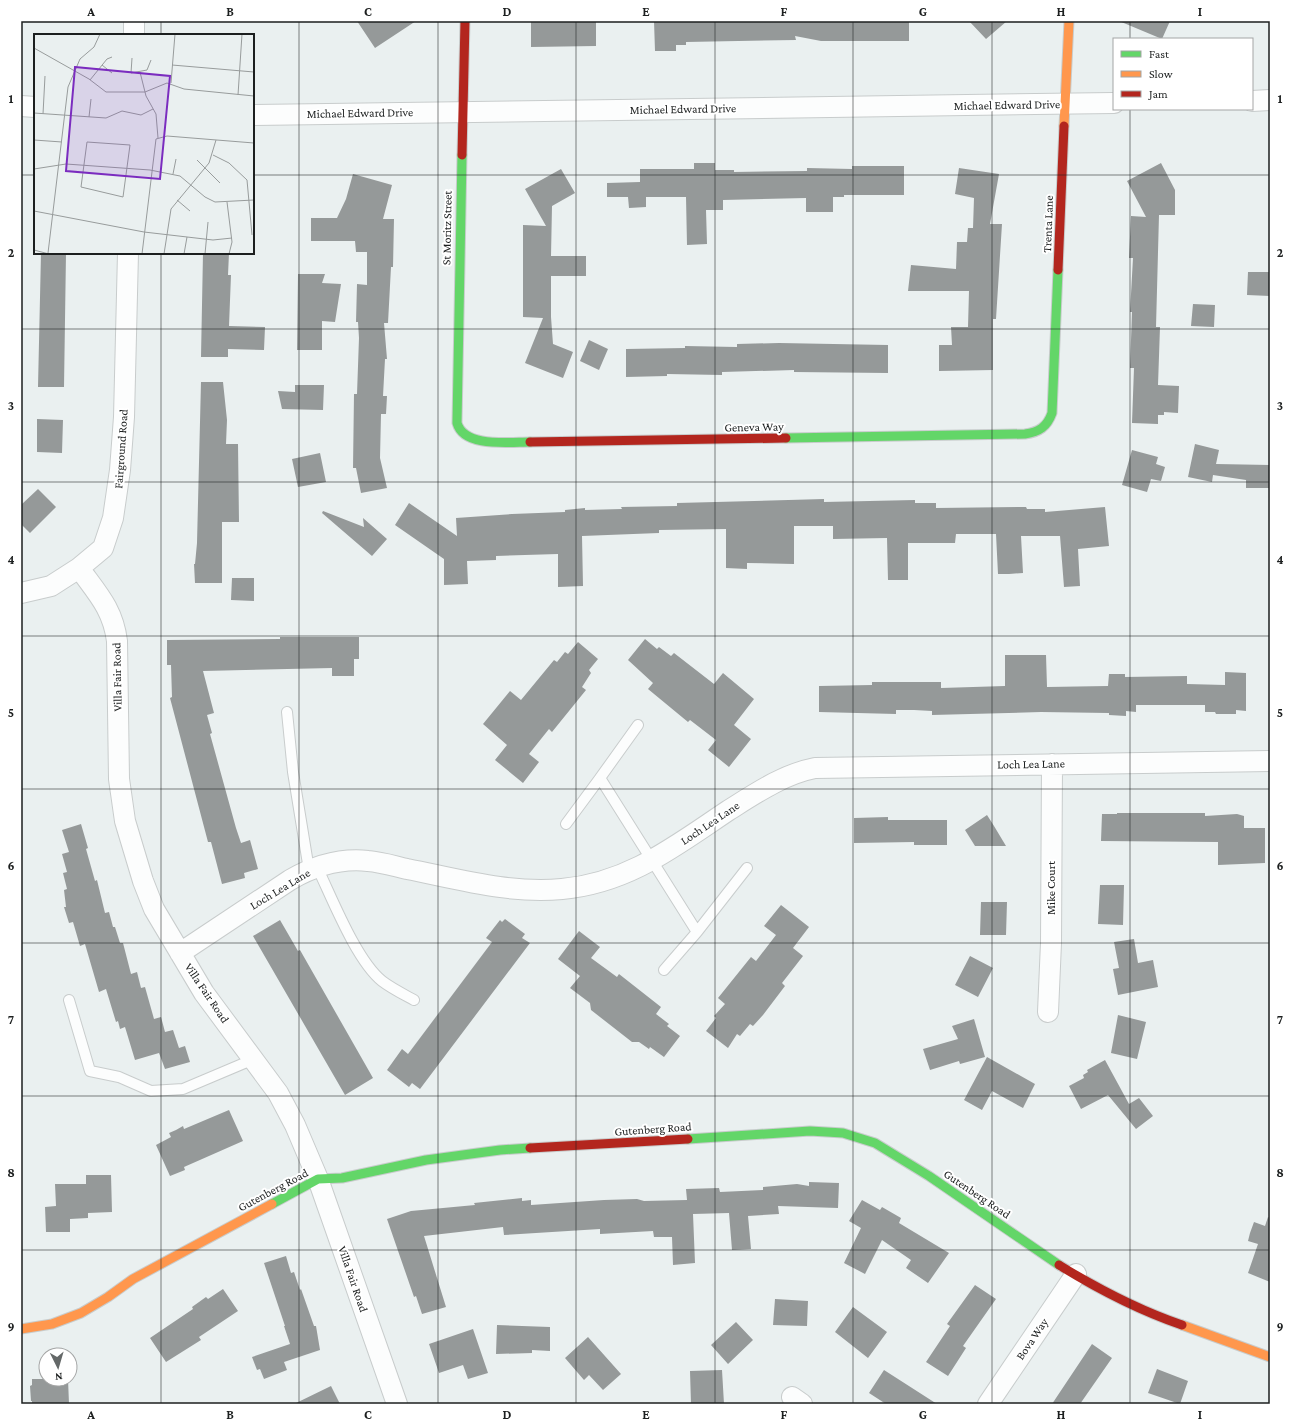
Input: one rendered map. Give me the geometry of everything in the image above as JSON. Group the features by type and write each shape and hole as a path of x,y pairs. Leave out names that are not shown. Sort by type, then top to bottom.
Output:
{"street":[{"path":"134,21 134,34"},
{"name":"St Moritz Street","path":"462,433 458,427 456,419 465,21"},
{"name":"Trenta Lane","path":"1046,426 1052,413 1069,21"},
{"path":"1253,101 1270,100"},
{"name":"Michael Edward Drive","path":"254,115 1113,103"},
{"path":"21,106 34,107"},
{"name":"Fairground Road","path":"21,593 51,586 79,568 102,548 113,518 118,494 124,417 128,254"},
{"name":"Geneva Way","path":"462,433 470,438 484,442 534,442 1025,434 1038,432 1046,426"},
{"name":"Villa Fair Road","path":"79,568 106,606 115,623 117,641 119,779 125,821 142,882 154,909 204,993 254,1058 278,1093 295,1125 318,1179 397,1404"},
{"name":"Loch Lea Lane","path":"180,953 290,880 313,868 339,862 368,860 504,888 537,890 577,887 606,881 653,860 759,790 800,771 815,768 1270,761"},
{"name":"Mike Court","path":"1048,1012 1051,942 1052,764"},
{"name":"Gutenberg Road","path":"21,1329 52,1324 80,1314 110,1298 133,1279 318,1179 342,1178 426,1160 500,1150 810,1131 843,1133 857,1136 888,1150 1100,1290 1156,1316 1270,1356"},
{"name":"Bova Way","path":"988,1404 1076,1274"}],"lane":[{"path":"287,712 293,772 313,868 365,962 382,981 414,1000"},
{"path":"566,824 638,726"},
{"path":"600,778 697,932"},
{"path":"664,970 697,932 747,868"},
{"path":"69,1000 90,1071 119,1077 151,1091 183,1089 254,1058"}],"building":[{"path":"357,21 416,21 375,48"},
{"path":"531,21 596,21 596,46 531,47"},
{"path":"654,21 909,21 909,41 821,41 795,36 796,40 686,42 686,45 676,45 676,51 655,51"},
{"path":"969,21 1007,21 986,39"},
{"path":"1119,21 1170,21 1162,38"},
{"path":"694,163 715,163 715,170 734,170 734,172 807,171 807,168 852,169 852,166 904,166 904,195 844,195 844,197 833,197 833,212 806,212 806,198 723,200 723,210 706,210 707,244 687,245 686,197 646,197 646,207 629,208 628,197 607,197 607,183 640,182 640,169 694,169"},
{"path":"1161,163 1175,190 1175,215 1159,215 1156,327 1160,327 1158,385 1179,386 1178,413 1164,412 1164,415 1158,415 1158,424 1132,423 1134,368 1130,368 1132,312 1130,312 1133,258 1129,258 1131,216 1146,217 1127,181"},
{"path":"959,168 999,174 990,224 1002,224 996,319 993,319 993,370 939,371 939,345 952,345 951,327 968,327 969,291 908,291 911,265 956,269 957,242 967,242 968,228 973,228 974,198 955,194"},
{"path":"561,169 575,193 552,206 551,256 586,256 586,276 551,276 551,317 553,344 573,352 563,378 525,363 543,318 523,317 523,225 546,226 525,189"},
{"path":"353,174 392,185 383,219 394,219 393,267 391,267 388,323 384,323 387,359 385,359 383,396 387,396 386,414 381,414 380,458 387,488 361,493 356,468 353,468 354,394 357,394 359,338 358,322 356,322 357,284 367,285 367,252 356,252 355,241 311,241 311,218 337,218 346,199"},
{"path":"41,254 66,254 64,387 38,387"},
{"path":"203,254 229,254 228,275 231,275 229,326 265,327 264,350 228,349 228,357 201,357"},
{"path":"1248,272 1270,272 1270,296 1247,295"},
{"path":"298,274 325,274 322,283 341,284 335,322 322,321 322,350 297,350"},
{"path":"1193,304 1215,305 1214,327 1191,326"},
{"path":"589,340 608,349 599,370 580,361"},
{"path":"779,343 888,345 888,373 794,372 794,370 722,372 722,375 667,374 667,376 626,377 626,349 685,348 685,346 737,347 737,344"},
{"path":"201,382 223,382 227,420 226,444 238,444 239,522 222,522 222,583 195,583 194,564 197,543"},
{"path":"295,385 324,385 323,410 282,409 278,391 295,392"},
{"path":"37,419 63,420 62,453 37,452"},
{"path":"1195,444 1219,450 1216,464 1270,465 1270,488 1246,488 1246,480 1213,475 1212,482 1188,477"},
{"path":"1132,450 1158,457 1156,464 1165,467 1161,481 1151,479 1147,492 1122,485"},
{"path":"320,453 326,482 298,487 292,459"},
{"path":"38,489 56,507 30,533 21,524 21,505"},
{"path":"824,499 824,502 915,500 915,503 936,503 936,508 1026,507 1027,509 1045,509 1045,512 1105,507 1109,546 1078,549 1080,586 1064,587 1060,536 1021,536 1023,573 1009,574 998,574 996,534 956,534 955,543 908,543 908,580 888,580 887,538 833,539 833,526 794,526 794,564 747,563 747,569 726,568 726,529 659,530 659,533 582,536 583,586 558,587 558,554 496,556 496,560 467,561 468,584 444,585 444,559 395,525 409,503 457,536 456,518 565,512 565,510 585,508 585,510 622,509 621,507 677,506 677,503"},
{"path":"323,511 364,527 363,518 387,539 372,556 322,513"},
{"path":"232,578 254,578 254,601 231,600"},
{"path":"280,637 359,637 359,659 354,659 354,676 332,676 332,668 203,671 214,713 207,715 212,733 210,734 236,828 241,843 250,840 258,869 244,873 245,878 222,884 211,842 208,842 170,698 172,697 171,665 167,665 167,640 280,639"},
{"path":"645,639 657,649 659,647 671,656 674,653 714,684 723,673 754,699 734,725 751,739 729,767 708,750 716,740 690,720 688,722 648,689 653,683 628,660"},
{"path":"578,642 598,659 589,670 591,673 582,687 586,690 552,732 549,729 529,754 539,762 523,783 495,760 507,745 483,724 510,691 521,700 554,660 557,662 565,652 568,654"},
{"path":"1005,655 1046,655 1047,687 1108,686 1109,674 1125,674 1125,677 1187,676 1187,684 1225,685 1225,672 1246,673 1246,711 1236,710 1236,714 1216,714 1215,712 1205,712 1205,705 1136,705 1136,712 1126,711 1126,716 1109,715 1109,713 1041,712 932,715 932,711 914,710 896,710 896,714 819,712 819,686 872,685 872,682 941,682 941,688 1005,686"},
{"path":"1205,813 1205,816 1237,814 1244,816 1244,828 1265,828 1265,863 1218,865 1218,842 1101,841 1102,814"},
{"path":"987,815 1006,846 975,846 965,830"},
{"path":"888,817 888,820 947,820 947,845 914,845 914,842 854,843 854,818"},
{"path":"81,824 88,848 86,849 95,881 97,880 105,913 109,912 113,927 115,927 120,943 123,943 131,974 137,972 141,988 145,987 154,1019 161,1017 165,1032 173,1030 179,1048 185,1046 190,1062 165,1069 159,1053 135,1060 125,1027 120,1029 118,1021 116,1022 106,989 99,992 85,944 80,946 73,922 69,923 64,907 66,907 64,890 67,889 63,873 67,872 62,854 69,852 62,830"},
{"path":"1100,885 1124,885 1123,925 1098,924"},
{"path":"981,902 1007,902 1006,935 980,935"},
{"path":"781,905 809,927 793,948 803,956 782,983 785,986 763,1015 753,1026 750,1024 740,1036 737,1034 728,1048 706,1031 716,1018 714,1016 725,1004 718,998 751,957 756,961 776,935 764,926"},
{"path":"505,919 525,934 522,938 530,943 420,1089 412,1083 409,1087 387,1070 402,1049 408,1054 492,942 486,938 500,920 502,922"},
{"path":"280,920 298,951 300,950 373,1078 345,1095 253,936"},
{"path":"579,931 600,947 591,958 617,977 619,974 661,1007 656,1014 669,1024 667,1026 680,1036 664,1057 650,1047 649,1049 639,1042 632,1042 591,1010 590,1003 570,988 580,976 558,959"},
{"path":"1134,939 1138,963 1153,960 1158,987 1118,995 1113,969 1119,968 1114,942"},
{"path":"970,956 993,968 978,997 955,985"},
{"path":"1118,1015 1146,1022 1137,1059 1111,1053"},
{"path":"974,1019 985,1057 960,1064 959,1061 930,1070 923,1049 958,1039 952,1026"},
{"path":"987,1057 1035,1084 1023,1108 992,1091 982,1110 964,1100"},
{"path":"1105,1060 1129,1104 1139,1098 1153,1116 1136,1129 1108,1095 1081,1109 1069,1086 1084,1078 1083,1075 1088,1072 1087,1070"},
{"path":"229,1110 243,1141 184,1167 185,1170 170,1176 156,1145 171,1137 169,1133 183,1126 184,1129"},
{"path":"86,1175 111,1175 112,1212 88,1213 88,1218 70,1219 70,1232 46,1232 45,1207 56,1206 55,1184 86,1184"},
{"path":"809,1182 839,1183 838,1208 778,1206 779,1214 748,1216 751,1249 732,1250 729,1213 693,1214 695,1263 673,1265 672,1237 654,1237 653,1231 600,1234 600,1229 504,1235 503,1227 424,1236 446,1307 422,1314 416,1296 414,1297 387,1219 411,1211 475,1205 474,1203 522,1198 522,1201 531,1200 531,1205 604,1200 687,1200 686,1189 719,1188 720,1192 763,1190 763,1187 797,1184 809,1186"},
{"path":"862,1200 880,1210 882,1207 901,1218 899,1223 949,1253 928,1283 906,1268 911,1260 882,1240 865,1274 844,1263 861,1228 849,1221"},
{"path":"1268,1217 1270,1218 1270,1282 1248,1273 1258,1244 1248,1241 1250,1233 1254,1222 1265,1226"},
{"path":"286,1256 291,1273 294,1272 314,1326 316,1326 320,1350 284,1362 287,1370 264,1379 260,1369 257,1370 252,1357 290,1344 264,1263"},
{"path":"975,1285 996,1299 963,1346 966,1348 948,1376 926,1362 950,1326 947,1324"},
{"path":"223,1289 238,1311 199,1337 201,1340 166,1362 150,1338 193,1309 192,1307 206,1297 208,1299"},
{"path":"775,1299 808,1301 807,1326 773,1325"},
{"path":"853,1307 887,1332 868,1358 835,1332"},
{"path":"736,1322 753,1340 728,1364 711,1345"},
{"path":"497,1325 550,1327 550,1351 532,1350 532,1353 496,1354"},
{"path":"473,1329 488,1373 468,1379 463,1365 439,1373 429,1344"},
{"path":"588,1337 621,1374 603,1390 589,1375 584,1380 565,1358"},
{"path":"1092,1344 1112,1358 1080,1404 1052,1404"},
{"path":"1157,1369 1188,1381 1180,1404 1148,1393"},
{"path":"722,1370 724,1404 691,1404 690,1371"},
{"path":"884,1370 937,1404 886,1404 869,1393"},
{"path":"32,1379 38,1379 38,1387 68,1387 69,1404 32,1404 30,1386 32,1385"},
{"path":"331,1386 340,1404 294,1404"}],"traffic: fast":[{"path":"462,155 457,423 461,431 468,437 478,440 500,443 530,442"},
{"path":"786,438 1025,434 1042,428 1048,422 1052,413 1058,270"},
{"path":"688,1139 810,1131 843,1133 875,1143 929,1176 1059,1265"},
{"path":"272,1204 318,1179 342,1178 426,1160 500,1150 530,1148"}],"traffic: slow":[{"path":"1064,126 1069,21"},
{"path":"21,1329 52,1324 81,1313 108,1297 133,1279 272,1204"},
{"path":"1182,1325 1270,1357"}],"traffic: jam":[{"path":"462,155 465,21"},
{"path":"1058,270 1064,126"},
{"path":"530,442 786,438"},
{"path":"530,1148 688,1139"},
{"path":"1059,1265 1119,1298 1150,1313 1182,1325"}]}
